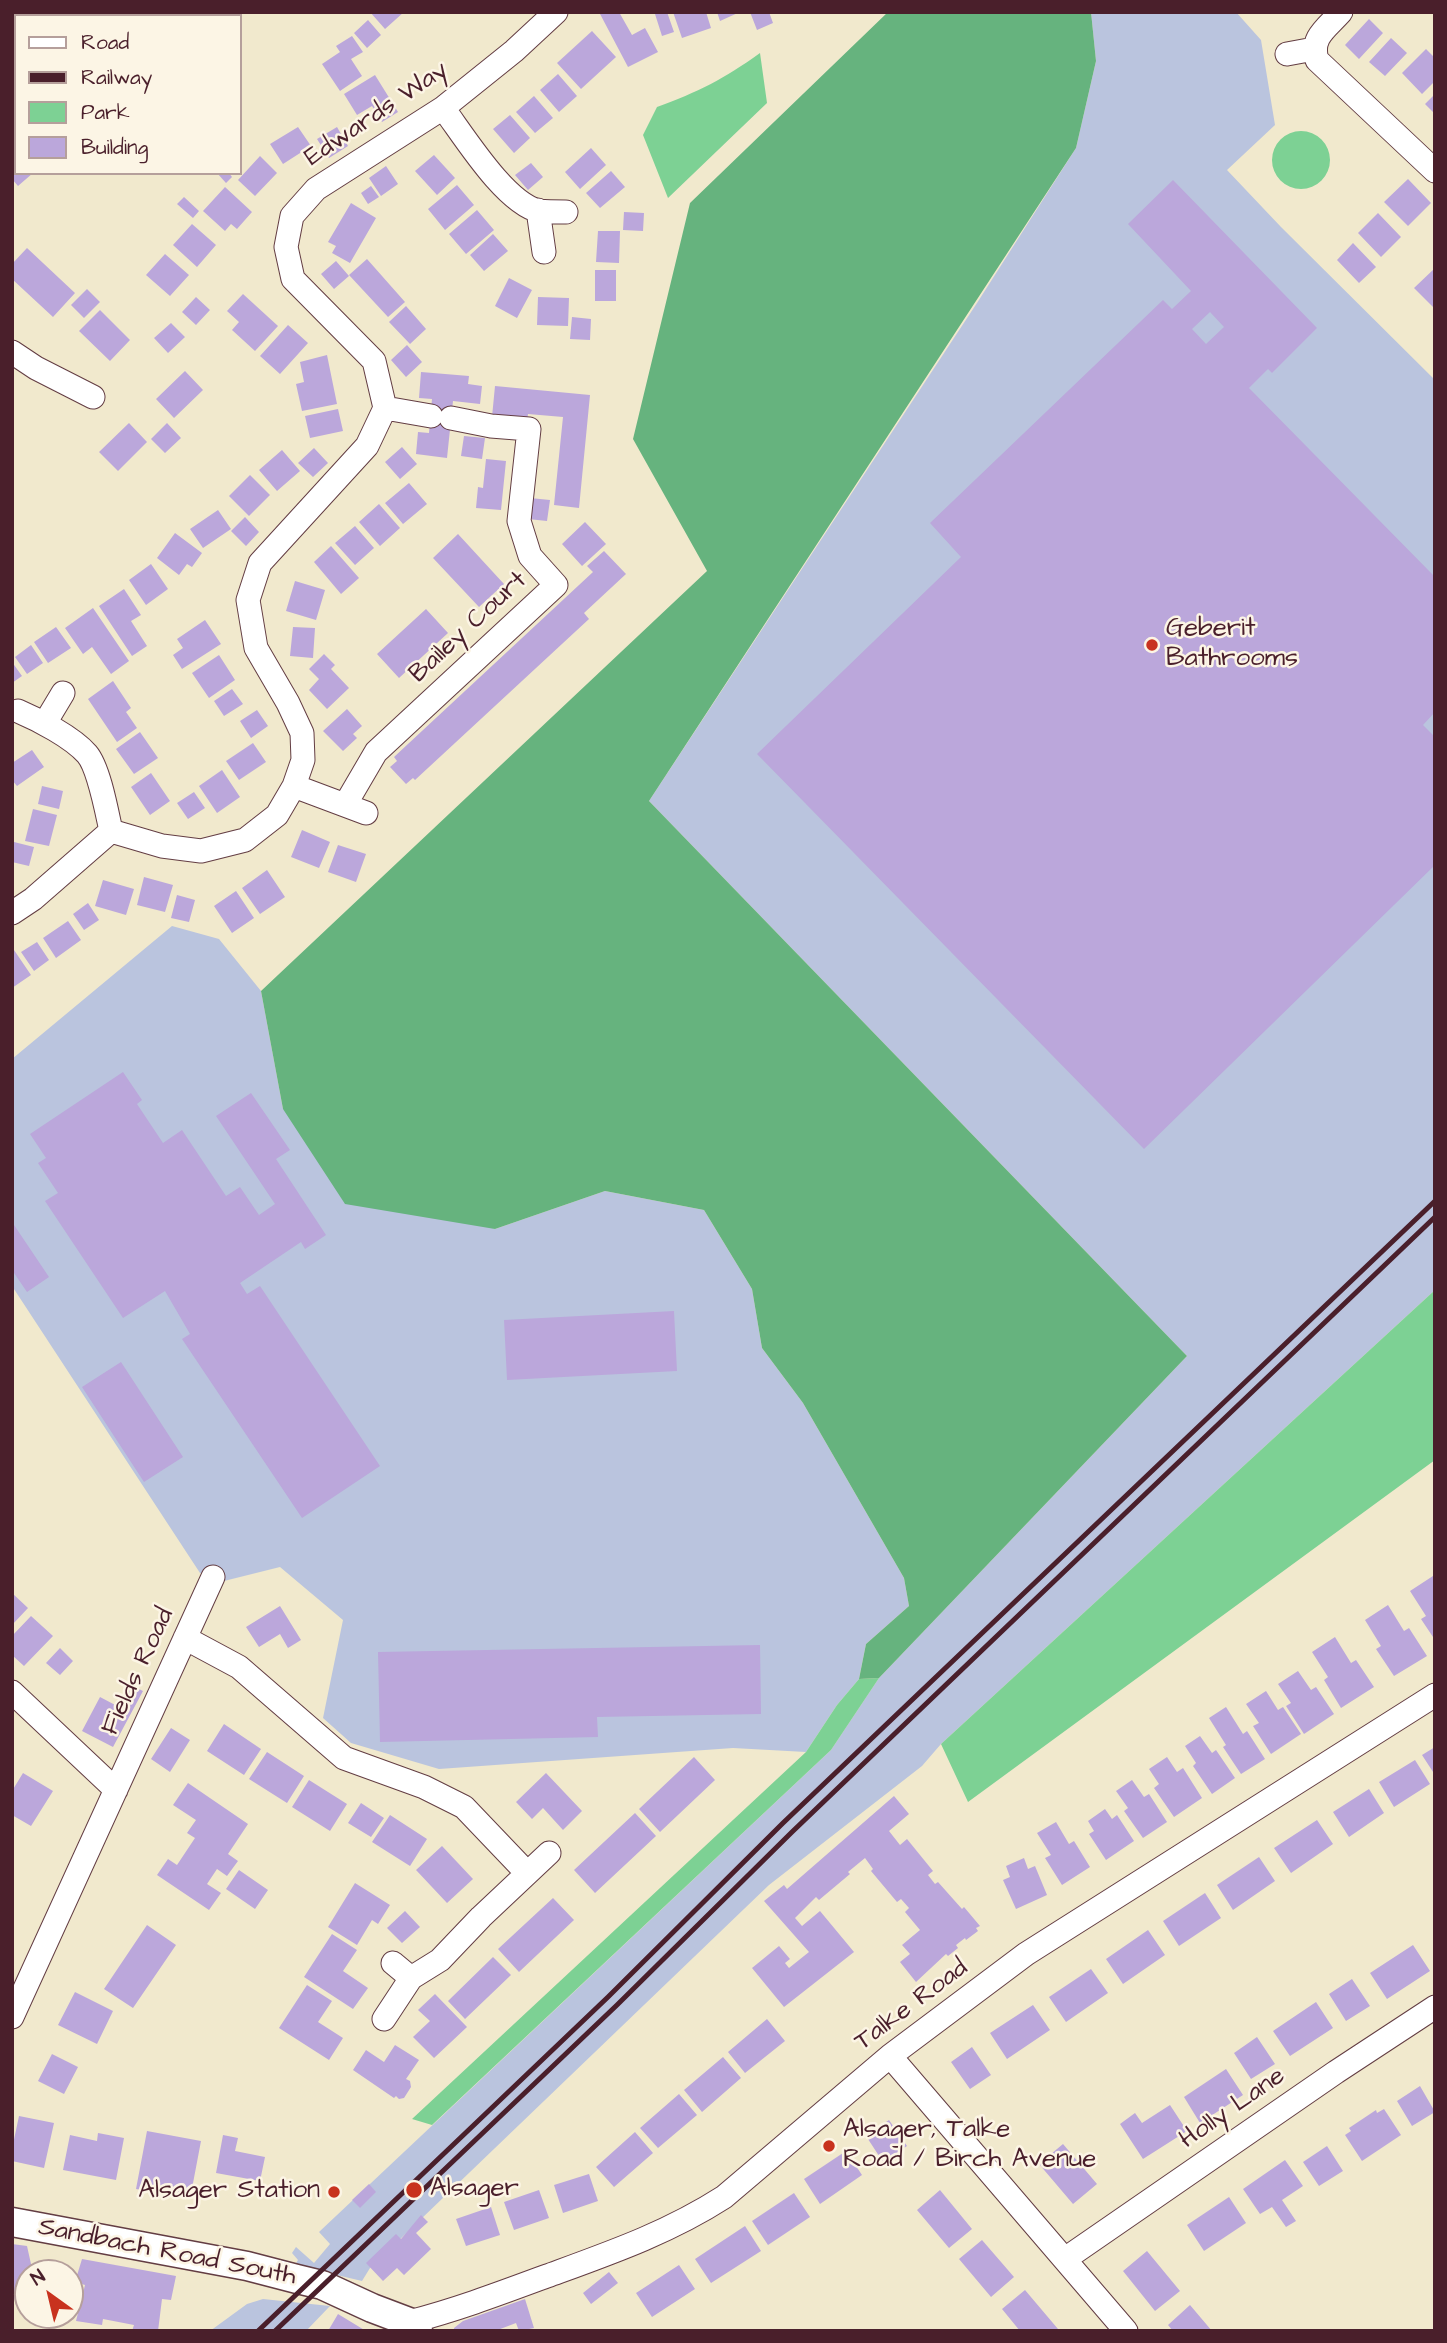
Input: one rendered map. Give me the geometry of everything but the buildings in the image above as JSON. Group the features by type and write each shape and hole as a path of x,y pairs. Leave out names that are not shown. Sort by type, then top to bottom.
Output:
{"street":[{"name":"Edwards Way","path":"385,408 374,361 293,279 286,247 292,216 316,189 443,108 514,51 556,12"},
{"path":"1341,12 1316,40 1314,49 1317,60 1435,171"},
{"path":"1287,54 1314,49"},
{"path":"443,108 503,188 538,211 566,212"},
{"path":"538,211 544,252"},
{"path":"12,352 36,368 93,397"},
{"path":"111,831 162,846 201,851 245,840 277,815 294,786 303,760 302,733 256,648 248,600 260,563 367,446 385,408"},
{"name":"Bailey Court","path":"294,786 356,809 376,752 556,585 530,556 519,521 528,429 491,426 385,408"},
{"path":"46,723 63,692"},
{"path":"18,711 46,723 88,755 103,794 111,831"},
{"path":"12,913 33,900 111,831"},
{"name":"Fields Road","path":"12,2017 213,1577"},
{"path":"185,1638 239,1667 344,1758 424,1787 464,1807 527,1873"},
{"name":"Fields Road","path":"12,1692 116,1790"},
{"name":"Talke Road","path":"414,2326 666,2231 696,2215 724,2197 890,2056 1026,1954 1435,1695"},
{"path":"384,2019 402,1971 440,1960 549,1853"},
{"name":"Holly Lane","path":"1065,2259 1435,2007"},
{"path":"890,2056 1126,2331"},
{"name":"Sandbach Road South","path":"12,2222 247,2266 321,2286 414,2326"}],"shaded area":[{"path":"1091,12 1236,12 1261,40 1275,125 1227,170 1435,380 1435,1290 941,1744 922,1766 769,1885 370,2268 362,2281 295,2265 298,2260 292,2253 296,2247 314,2263 330,2244 319,2232 831,1750 879,1678 1187,1356 649,801 1076,148 1096,61"},
{"path":"172,926 219,939 261,991 283,1109 495,1229 605,1191 704,1210 752,1289 762,1348 803,1403 904,1578 909,1606 866,1644 859,1679 837,1705 806,1752 733,1748 439,1769 351,1743 323,1718 343,1620 280,1567 224,1581 200,1573 12,1286 12,1059"},
{"path":"263,2299 330,2306 306,2331 210,2331 247,2304"}],"green space":[{"path":"888,12 1091,12 1096,61 1076,148 649,801 1187,1356 879,1678 859,1679 866,1644 909,1606 904,1578 803,1403 762,1348 752,1289 704,1210 605,1191 495,1229 345,1204 283,1109 261,991 707,571 633,439 690,203"},
{"path":"760,53 767,103 668,198 643,135 657,107 710,84"},
{"path":"1295,131 1307,131 1322,139 1330,154 1330,166 1322,181 1307,189 1295,189 1280,181 1272,166 1272,154 1280,139"},
{"path":"1435,1290 1435,1460 968,1802 941,1744"},
{"path":"879,1678 831,1750 432,2125 412,2119 806,1752 837,1705 859,1679"}],"railway":[{"path":"258,2331 608,1997 783,1823 1435,1201"},
{"path":"275,2331 1435,1217"}],"place":[{"name":"Geberit Bathrooms","path":"1152,645"},
{"name":"Alsager, Talke Road / Birch Avenue","path":"829,2146"},
{"name":"Alsager","path":"414,2190"},
{"name":"Alsager Station","path":"334,2192"}]}
